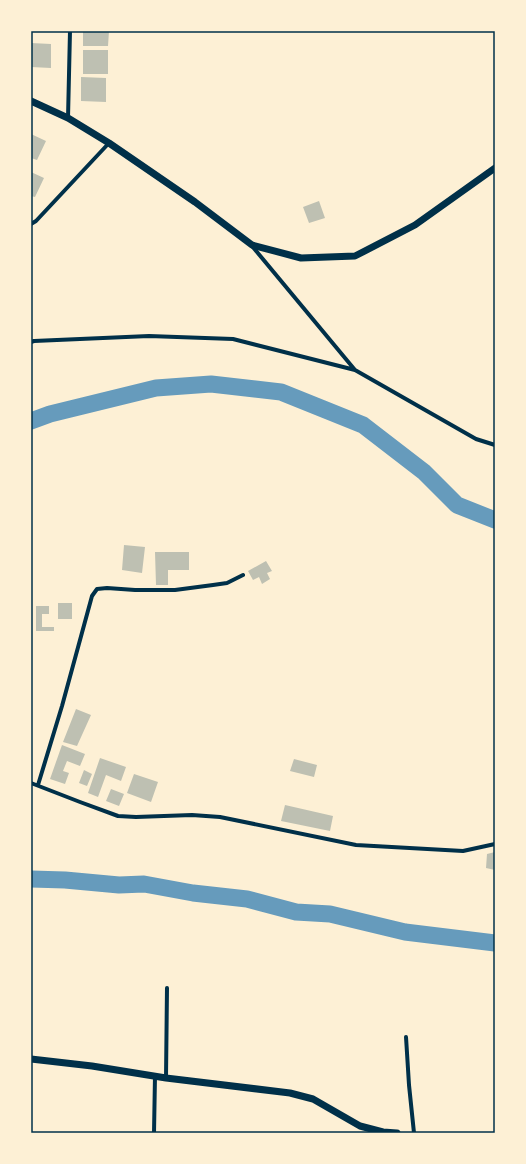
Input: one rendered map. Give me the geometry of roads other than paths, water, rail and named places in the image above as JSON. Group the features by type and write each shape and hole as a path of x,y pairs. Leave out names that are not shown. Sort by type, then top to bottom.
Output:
{"street":[{"path":"68,118 70,31"},
{"path":"31,101 68,118 109,143 195,202 252,246 356,370"},
{"path":"31,224 36,221 109,143"},
{"path":"252,246 301,258 355,256 415,225 495,168"},
{"path":"31,219 36,221"},
{"path":"31,342 149,336 233,339 356,370 476,439 495,445"},
{"path":"38,786 62,706 92,596 97,589 175,590 227,583 243,575"},
{"path":"31,783 118,816 136,817 192,815 220,817 356,844 463,851 495,844"},
{"path":"166,1078 167,988"},
{"path":"406,1037 414,1133"},
{"path":"31,1058 166,1078 290,1093 313,1099 360,1126 383,1132 397,1133"},
{"path":"154,1133 155,1076"}],"waterway":[{"path":"31,421 50,414 156,388 211,384 281,392 363,425 424,472 457,505 495,520"},
{"path":"31,879 65,880 119,885 144,884 193,893 247,899 296,912 330,914 405,932 495,943"}]}
